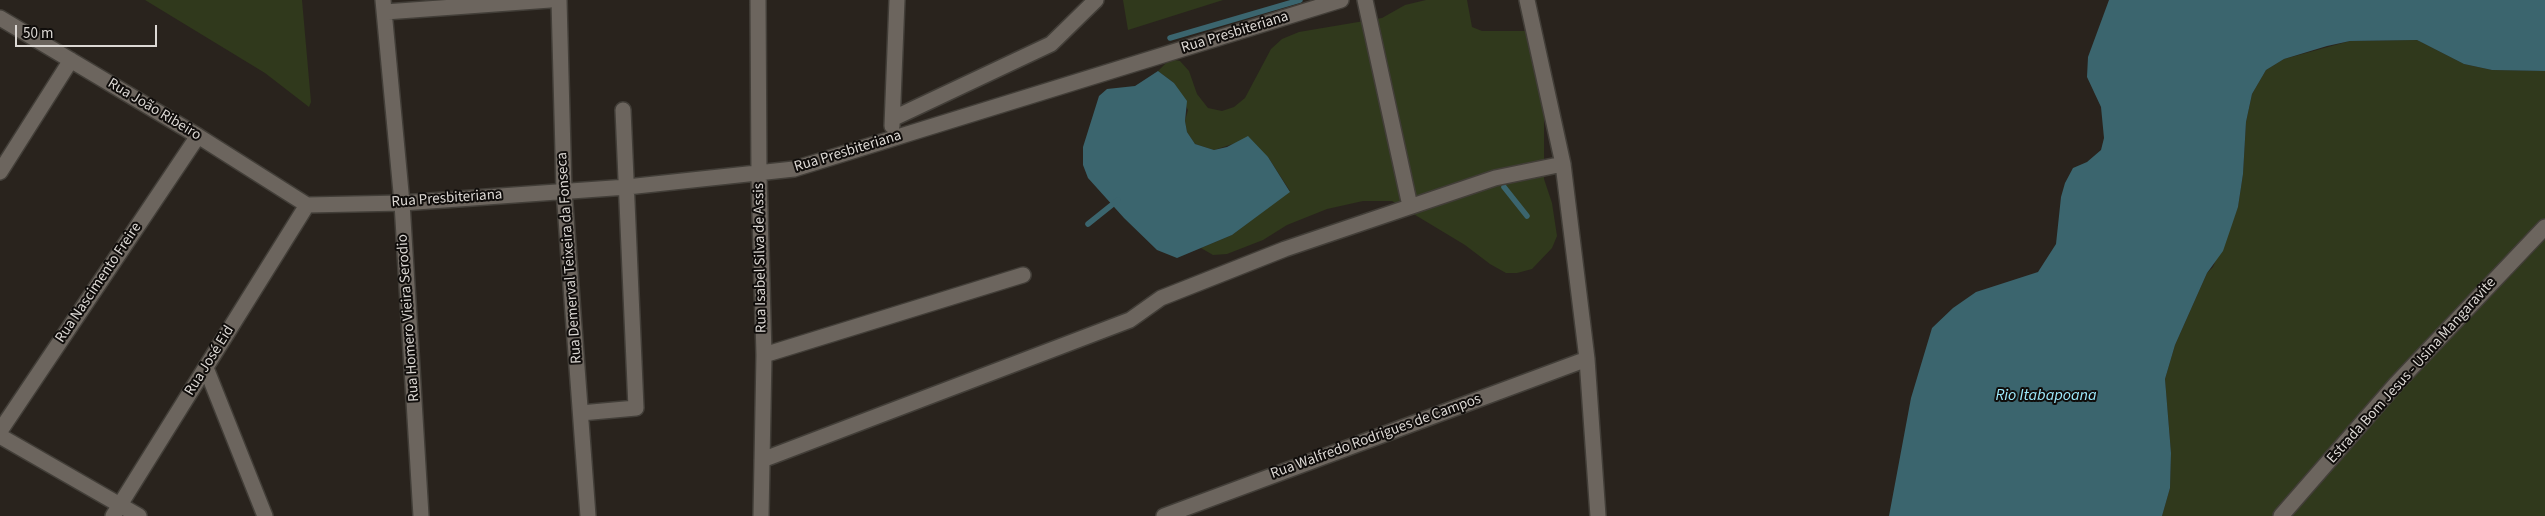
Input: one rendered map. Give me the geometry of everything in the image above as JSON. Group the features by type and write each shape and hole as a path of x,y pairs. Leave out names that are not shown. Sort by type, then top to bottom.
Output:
{"street":[{"path":"384,6 550,0"},
{"name":"Rua Demerval Teixeira da Fonseca","path":"559,0 564,191 588,516"},
{"name":"Rua Isabel Silva de Assis","path":"758,0 759,173 764,355 761,516"},
{"path":"890,140 894,118 897,0"},
{"path":"894,118 1051,44 1096,0"},
{"name":"Rua Presbiteriana","path":"307,205 402,203 627,187 794,169 1341,0"},
{"path":"1365,0 1410,206"},
{"path":"1528,0 1563,164 1587,359 1598,516"},
{"name":"Rua Homero Vieira Serodio","path":"384,6 402,203 422,516"},
{"name":"Rua João Ribeiro","path":"0,18 198,136 307,205"},
{"path":"0,172 71,60"},
{"path":"580,413 636,408 623,110"},
{"name":"Rua Nascimento Freire","path":"0,431 198,136"},
{"path":"762,460 1130,320 1161,298 1284,249 1495,178 1563,164"},
{"name":"Rua José Eid","path":"117,511 307,205"},
{"name":"Estrada Bom Jesus - Usina Mangaravite","path":"2281,516 2396,384 2545,227"},
{"path":"764,355 1023,275"},
{"name":"Rua Walfredo Rodrigues de Campos","path":"1164,516 1587,359"},
{"path":"206,368 266,516"},
{"path":"0,436 117,511 139,516"}],"green space":[{"path":"145,0 302,0 311,102 309,107 265,73"},
{"path":"1123,0 1223,0 1128,30"},
{"path":"1426,0 1467,0 1472,27 1482,31 1526,31 1544,75 1544,179 1552,203 1557,236 1552,248 1532,269 1517,273 1506,273 1490,264 1465,245 1392,201 1363,201 1327,209 1287,225 1263,240 1227,254 1213,255 1201,248 1232,235 1290,191 1268,157 1239,142 1214,150 1195,144 1187,132 1185,121 1188,110 1174,83 1158,71 1170,59 1180,61 1189,71 1197,94 1208,108 1222,111 1234,107 1245,98 1271,49 1282,39 1299,32 1382,18 1405,5"},
{"path":"2417,40 2464,64 2492,70 2545,71 2545,516 2162,516 2170,488 2171,453 2165,379 2175,345 2207,273 2213,267 2238,207 2243,174 2246,122 2252,94 2266,70 2284,59 2350,41"}],"water":[{"name":"Rio Itabapoana","path":"2109,0 2545,0 2545,71 2492,70 2464,64 2417,40 2350,41 2284,59 2266,70 2252,94 2246,122 2243,174 2238,207 2223,251 2207,273 2175,345 2165,379 2171,453 2170,488 2162,516 1889,516 1911,398 1932,328 1953,308 1976,292 2038,272 2056,244 2061,197 2065,183 2073,168 2087,162 2101,150 2104,138 2101,107 2087,77 2088,57"},
{"path":"1158,71 1174,83 1187,101 1185,121 1187,132 1195,144 1214,150 1227,147 1248,136 1268,157 1290,192 1232,235 1177,258 1157,250 1124,218 1088,178 1083,165 1083,147 1099,96 1107,89 1135,86"}],"waterway":[{"path":"1170,38 1300,0"},
{"path":"1504,187 1527,216"},
{"path":"1088,224 1118,200"}]}
